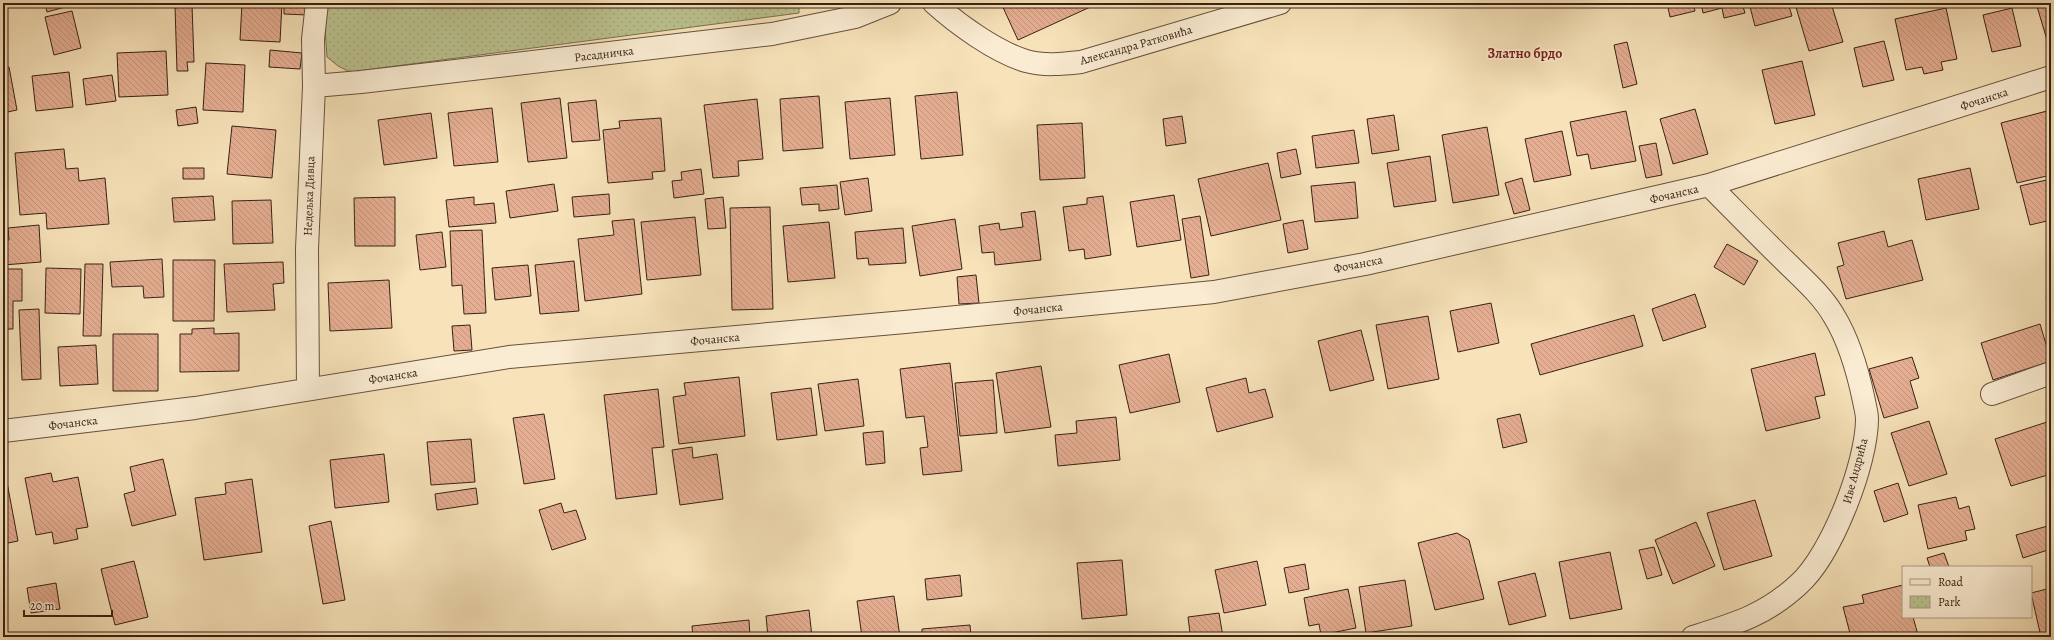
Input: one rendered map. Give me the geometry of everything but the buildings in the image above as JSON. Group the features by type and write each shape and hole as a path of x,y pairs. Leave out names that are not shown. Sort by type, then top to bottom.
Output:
{"street":[{"name":"Недељка Дивца","path":"308,389 307,249 314,86 313,39 317,3"},
{"name":"Расадничка","path":"314,86 361,82 772,34 855,17 890,3"},
{"name":"Александра Ратковића","path":"934,3 984,40 1012,55 1026,61 1042,64 1062,64 1081,62 1280,3"},
{"name":"Фочанска","path":"3,431 195,408 509,357 905,322 1214,292 1365,264 1709,186 2051,77"},
{"name":"Иве Андрића","path":"1692,637 1739,623 1764,611 1801,583 1817,562 1844,513 1861,457 1867,418 1859,379 1847,343 1834,315 1815,291 1709,186"},
{"path":"1992,394 2051,373"}],"green space":[{"path":"327,3 799,3 799,13 350,72 338,66 327,57 324,12"}],"district":[{"name":"Златно брдо","path":"1525,53"}]}
